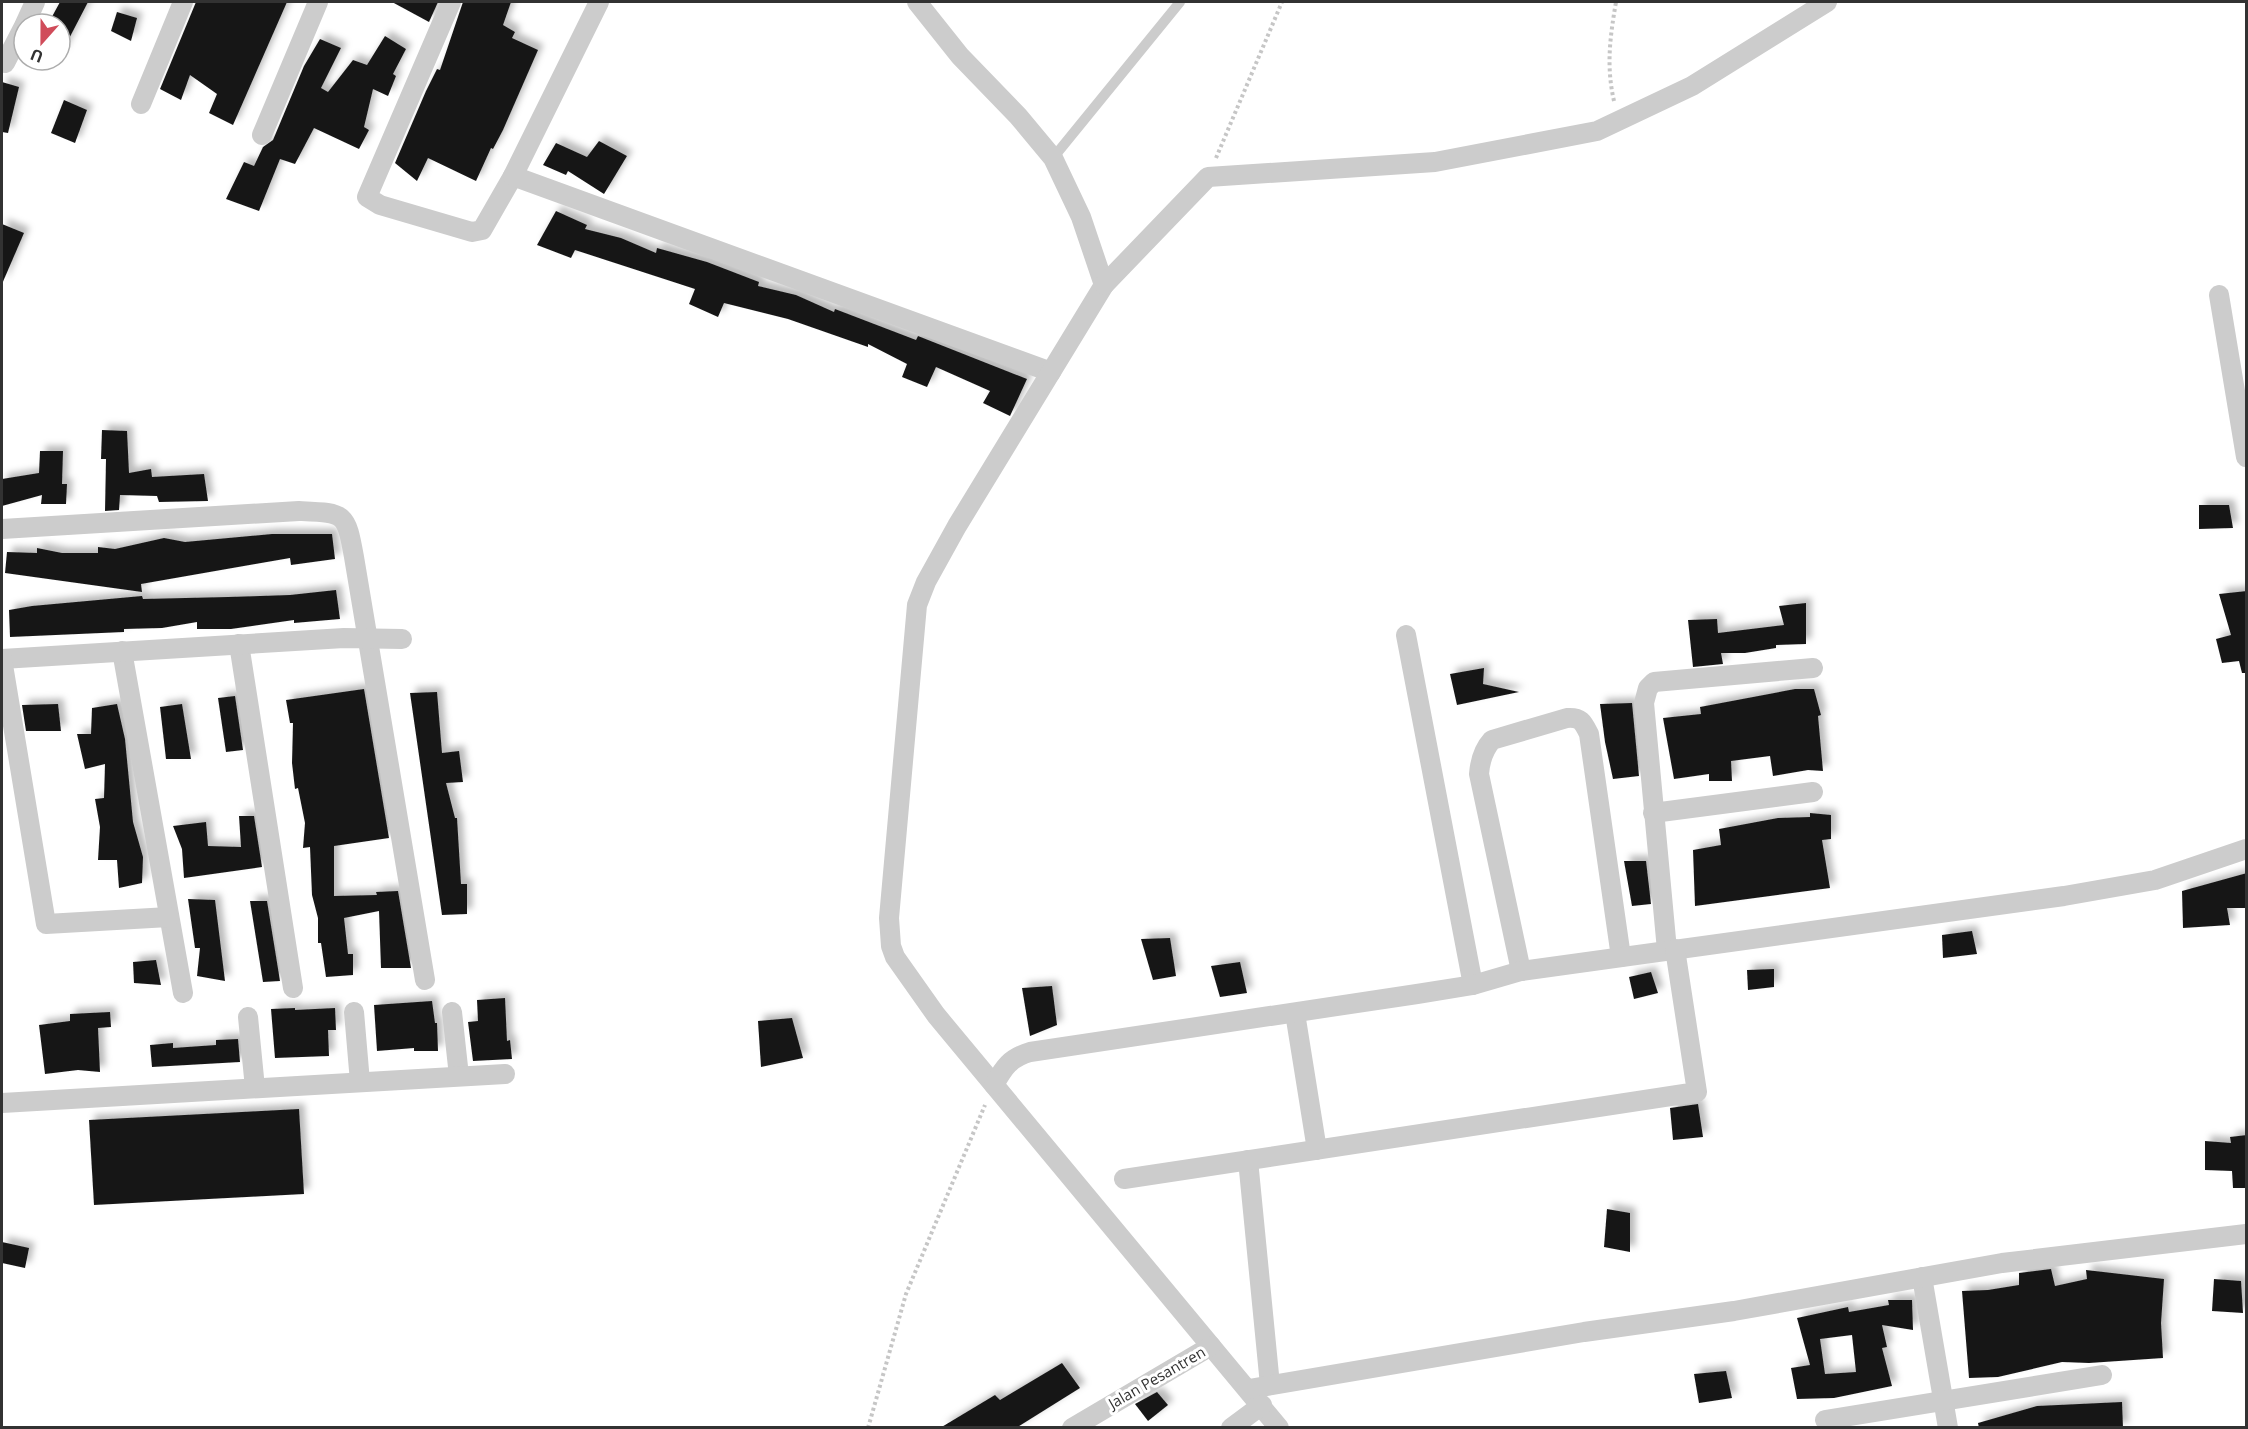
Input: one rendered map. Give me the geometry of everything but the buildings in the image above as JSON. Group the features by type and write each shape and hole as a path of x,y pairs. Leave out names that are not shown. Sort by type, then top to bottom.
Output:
{"street":[{"path":"141,104 183,2"},
{"path":"262,135 318,2"},
{"path":"451,2 367,197 380,205 472,232 482,230 513,176 599,2"},
{"path":"917,2 960,56 1018,116 1053,158 1081,217 1104,285"},
{"path":"1279,1428 1249,1389 936,1015 895,957 891,946 890,896 904,769 917,605 926,582 957,526 1104,285 1208,177 1435,162 1597,131 1692,86 1827,2"},
{"path":"5,63 12,49"},
{"path":"513,176 1051,372"},
{"path":"2219,295 2246,454"},
{"path":"2,529 299,511 329,512 342,517 348,523 425,980"},
{"path":"1406,635 1473,985"},
{"path":"169,917 46,924 2,659 239,644 369,638 402,639"},
{"path":"239,644 293,988"},
{"path":"122,651 183,993"},
{"path":"1124,1179 1697,1092 1671,950 1653,813 1644,703 1648,688 1654,682 1813,668"},
{"path":"1521,971 1479,774 1480,762 1486,747 1492,740 1567,718 1576,717 1583,721 1589,734 1621,957"},
{"path":"1653,813 1813,792"},
{"path":"994,1085 1007,1063 1015,1056 1030,1052 1473,985 1521,971 2064,896 2156,880 2247,849"},
{"path":"354,1012 360,1082"},
{"path":"452,1012 459,1076"},
{"path":"1295,1013 1317,1150"},
{"path":"248,1017 255,1088"},
{"path":"2,1102 505,1074"},
{"path":"1248,1160 1270,1385"},
{"path":"1249,1389 1562,1336 1734,1311 2002,1263 2247,1234"},
{"path":"1922,1277 1948,1428"},
{"name":"Jalan Pesantren","path":"1072,1428 1211,1346"},
{"path":"1825,1420 2102,1375"},
{"path":"1231,1428 1262,1405"}],"lane":[{"path":"1053,158 1180,2"}],"path":[{"path":"1208,177 1282,2"},
{"path":"1616,2 1608,47 1608,75 1618,121"},
{"path":"868,1428 906,1294 994,1085"}]}
